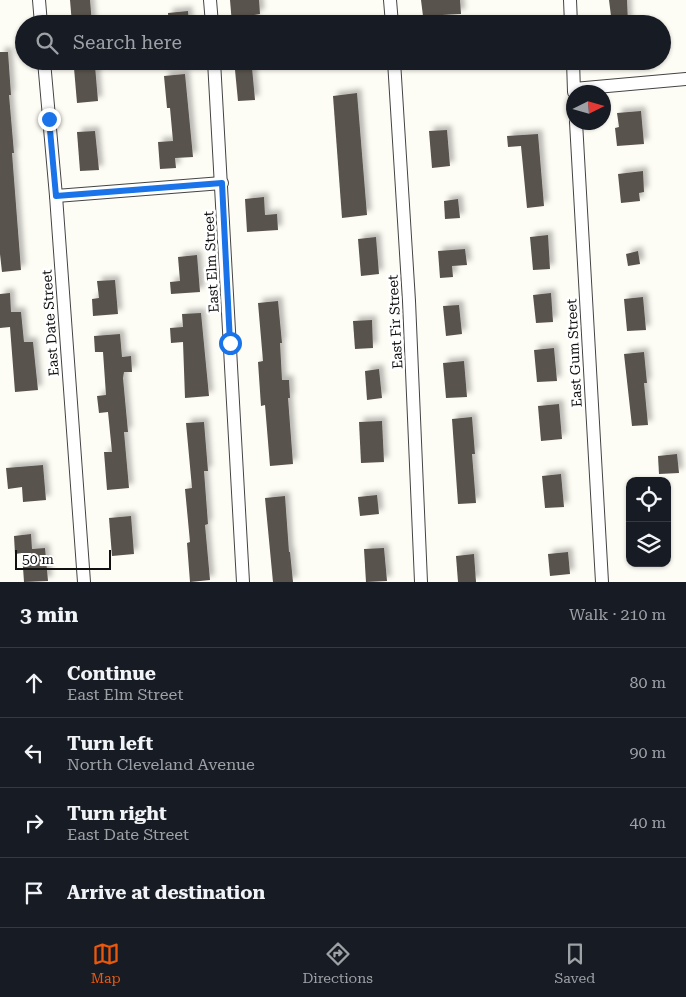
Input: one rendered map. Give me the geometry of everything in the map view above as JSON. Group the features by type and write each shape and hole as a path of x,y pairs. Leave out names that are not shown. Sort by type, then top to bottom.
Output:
{"street":[{"path":"39,0 40,15"},
{"path":"210,0 211,15"},
{"path":"390,0 391,15"},
{"path":"570,0 571,15"},
{"name":"East Date Street","path":"45,70 56,196 84,582"},
{"name":"East Elm Street","path":"215,70 243,582"},
{"name":"East Fir Street","path":"395,70 409,301 421,582"},
{"path":"573,70 574,85"},
{"path":"611,87 686,79"},
{"name":"East Gum Street","path":"576,130 602,582"},
{"path":"56,196 222,183"}],"building":[{"path":"70,0 90,0 91,15 71,15"},
{"path":"230,0 259,0 260,14 231,15"},
{"path":"421,0 460,0 461,14 423,15"},
{"path":"609,0 627,0 628,15 611,15"},
{"path":"188,11 188,15 168,15 168,13"},
{"path":"0,52 8,52 11,95 9,95 14,153 12,153 21,270 2,272 0,254"},
{"path":"74,70 95,70 98,101 77,103"},
{"path":"235,70 252,70 255,100 238,101"},
{"path":"185,74 193,157 175,158 176,168 160,169 158,142 173,141 170,108 167,108 164,76"},
{"path":"357,93 367,215 342,218 333,96"},
{"path":"641,111 644,144 617,146 615,128 619,127 617,113"},
{"path":"447,130 450,166 432,168 429,131"},
{"path":"95,131 99,170 80,171 77,132"},
{"path":"538,134 544,206 527,208 521,146 508,147 507,136"},
{"path":"643,171 644,192 639,193 640,201 621,203 618,174"},
{"path":"264,197 265,215 277,214 278,230 247,232 245,199"},
{"path":"458,199 460,218 445,219 444,201"},
{"path":"548,235 550,269 533,270 530,237"},
{"path":"376,237 379,274 361,276 358,239"},
{"path":"465,249 467,265 452,266 453,277 440,278 438,251"},
{"path":"638,251 640,264 628,266 626,254"},
{"path":"197,255 200,292 171,294 170,282 180,281 178,257"},
{"path":"115,280 118,314 93,316 92,299 99,298 97,281"},
{"path":"10,293 11,312 21,312 24,342 33,342 38,390 15,392 10,327 0,328 0,294"},
{"path":"551,293 553,322 536,323 533,295"},
{"path":"643,297 646,330 627,331 624,299"},
{"path":"278,301 282,343 280,343 282,380 289,380 290,398 288,398 293,464 270,466 265,405 261,406 258,362 263,361 258,303"},
{"path":"459,305 462,334 446,336 443,306"},
{"path":"201,313 209,396 185,398 183,342 171,343 170,328 183,327 182,314"},
{"path":"372,320 373,348 355,349 353,321"},
{"path":"120,334 122,357 131,356 132,372 124,372 123,378 128,432 124,432 129,488 107,490 104,452 112,452 108,412 99,413 97,396 106,395 103,352 95,352 94,336"},
{"path":"554,348 557,381 537,382 534,350"},
{"path":"644,352 647,383 644,383 648,425 632,426 624,354"},
{"path":"464,361 467,397 446,398 443,363"},
{"path":"379,369 382,398 367,400 365,371"},
{"path":"559,404 562,439 541,441 538,406"},
{"path":"472,417 475,454 472,454 476,503 458,504 452,419"},
{"path":"382,421 384,462 361,463 359,422"},
{"path":"204,422 208,471 204,471 208,524 205,525 210,580 190,582 187,543 190,542 185,489 192,488 186,423"},
{"path":"677,454 679,473 659,474 658,456"},
{"path":"43,465 46,500 23,502 22,487 8,489 6,468"},
{"path":"561,474 564,507 545,508 542,476"},
{"path":"377,495 379,514 360,516 358,497"},
{"path":"285,496 293,582 273,582 265,498"},
{"path":"131,516 134,554 112,556 109,518"},
{"path":"31,534 32,549 45,548 48,581 24,582 22,553 15,554 14,536"},
{"path":"384,548 387,581 366,582 364,549"},
{"path":"568,552 570,574 550,576 548,554"},
{"path":"474,554 476,582 458,582 456,556"}],"route":[{"path":"49,119 56,196 222,183 230,343"}]}
